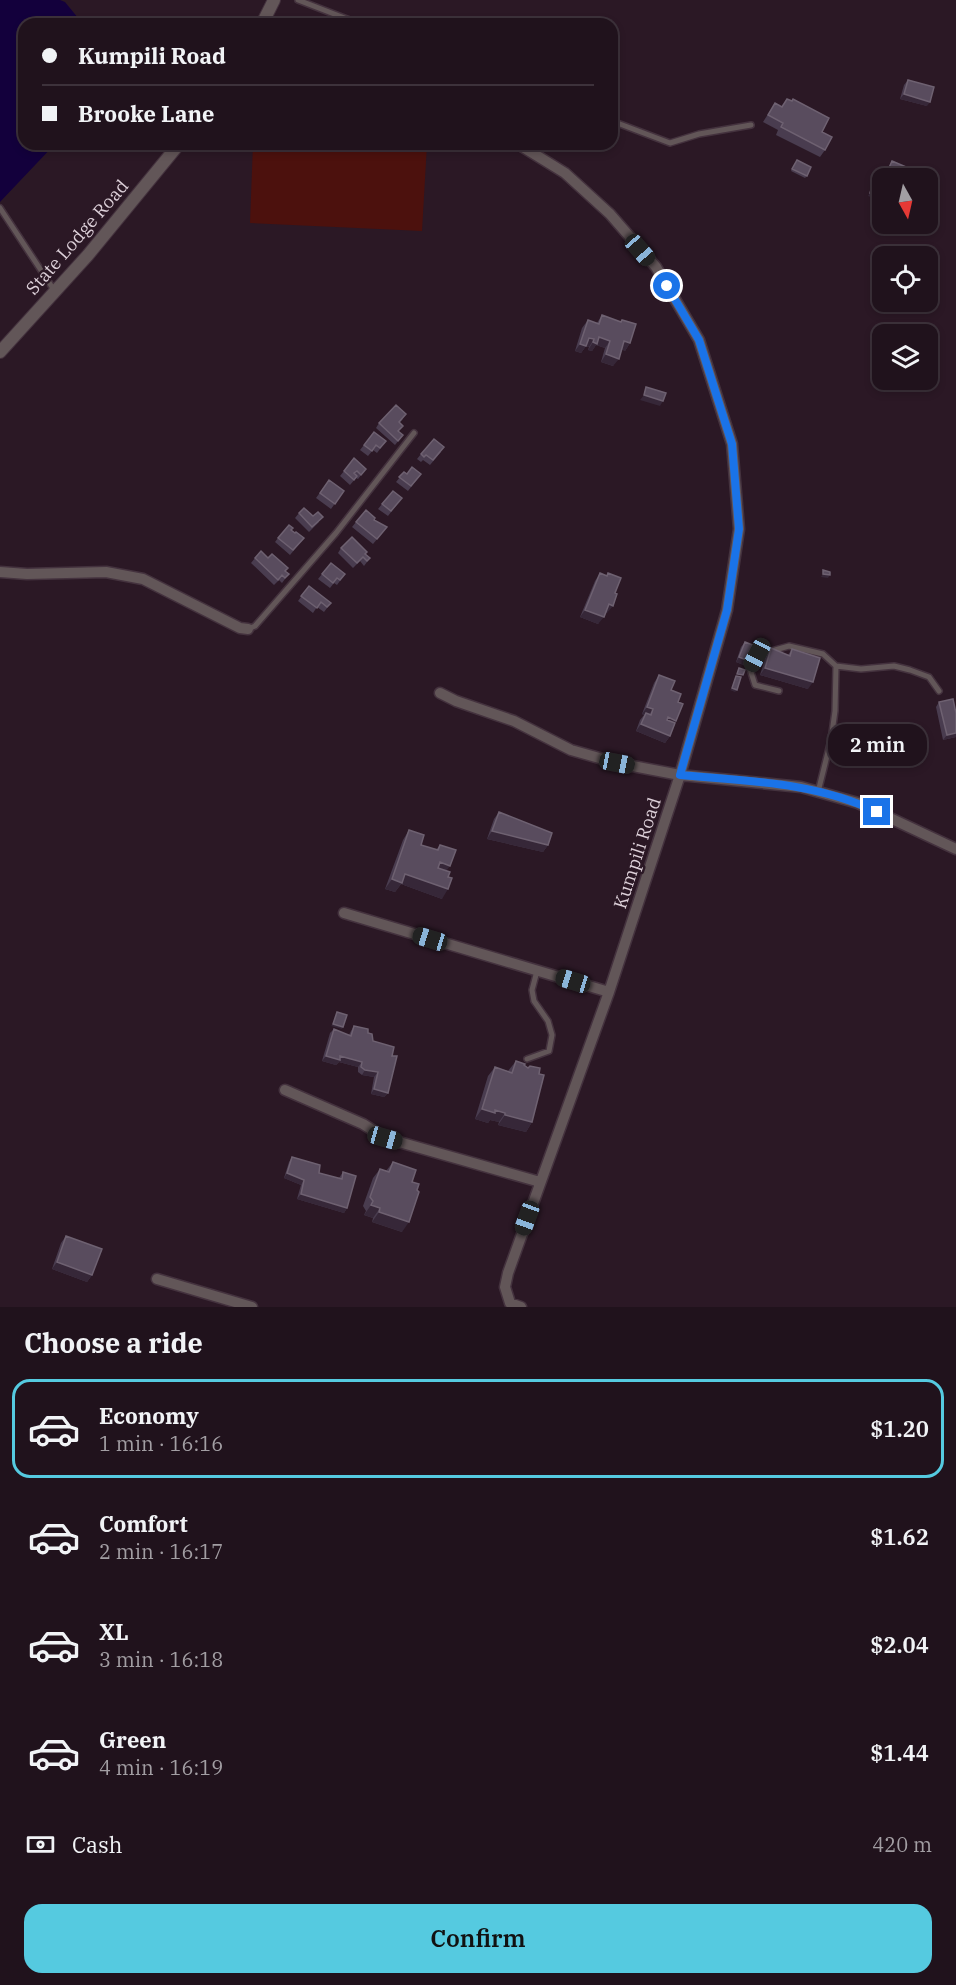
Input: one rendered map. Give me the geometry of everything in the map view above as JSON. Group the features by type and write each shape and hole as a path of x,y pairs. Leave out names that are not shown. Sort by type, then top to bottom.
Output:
{"street":[{"path":"265,18 274,0"},
{"name":"State Lodge Road","path":"0,352 88,255 174,150"},
{"name":"Kumpili Road","path":"521,1307 510,1303 505,1287 508,1273 609,992 680,775 727,610 739,529 732,444 699,340 656,267 610,214 565,173 528,150"},
{"path":"0,572 27,574 105,572 143,579 240,628 248,629"},
{"path":"440,693 456,701 514,721 571,750 617,763 680,775 801,787 858,803 956,849"},
{"path":"344,913 609,992"},
{"path":"285,1090 363,1124 385,1138 540,1182"},
{"path":"157,1279 252,1307"}],"lane":[{"path":"298,0 344,18"},
{"path":"618,123 670,143 699,134 751,125"},
{"path":"0,208 55,292"},
{"path":"248,629 255,626 336,533 414,433"},
{"path":"779,691 755,685 750,669 757,655 789,646 823,654 836,666 861,669 894,666 910,670 929,677 939,691"},
{"path":"818,792 831,740 835,711 836,666"},
{"path":"527,1059 549,1051 552,1035 548,1021 534,1001 532,990 537,971"}],"shaded area":[{"path":"0,0 60,0 65,2 78,18 18,18 18,150 49,150 0,202"},
{"path":"253,150 427,150 422,231 250,223"}],"building":[{"path":"908,80 934,87 930,102 904,94"},
{"path":"787,99 792,101 793,99 829,118 822,132 832,137 825,150 781,127 783,123 768,115 775,103 782,107"},
{"path":"797,160 811,167 807,176 792,169"},
{"path":"892,161 906,167 906,168 889,168"},
{"path":"602,315 621,322 622,320 636,324 630,343 624,341 619,359 606,354 610,341 599,337 597,344 593,342 594,339 589,338 586,346 580,344 588,320 599,324"},
{"path":"646,387 666,393 663,401 644,395"},
{"path":"396,405 406,414 399,422 403,426 398,431 403,435 398,441 379,423"},
{"path":"374,432 386,441 380,448 376,445 372,451 364,445"},
{"path":"434,439 444,447 433,460 421,454"},
{"path":"354,458 366,469 361,475 357,471 354,473 357,476 354,480 344,471"},
{"path":"412,467 421,474 411,486 399,477 404,472 407,474"},
{"path":"329,480 344,491 335,504 320,493"},
{"path":"393,491 402,498 391,511 382,504"},
{"path":"304,508 313,516 318,512 323,517 312,527 299,513"},
{"path":"366,510 375,518 374,520 387,527 377,539 356,522"},
{"path":"289,525 293,528 291,530 304,538 293,550 278,538"},
{"path":"352,537 367,552 365,554 370,558 367,561 363,557 357,563 341,548"},
{"path":"261,551 268,558 272,554 288,568 285,571 289,574 285,578 282,575 278,580 255,558"},
{"path":"331,563 345,574 333,583 322,574"},
{"path":"823,570 830,572 830,575 823,574"},
{"path":"600,573 607,576 608,573 621,578 613,606 609,604 604,617 585,610"},
{"path":"309,586 331,603 327,607 321,602 317,608 301,596"},
{"path":"745,642 755,646 749,661 739,657"},
{"path":"771,648 790,656 792,649 820,658 813,682 765,668"},
{"path":"739,668 745,670 743,675 737,674"},
{"path":"659,675 675,681 671,690 681,694 678,702 683,704 676,721 668,717 667,720 675,723 670,736 641,724 646,713 651,715 653,709 647,707"},
{"path":"736,676 741,677 737,690 732,688"},
{"path":"953,699 956,733 947,735 939,702"},
{"path":"499,812 552,833 548,845 492,831"},
{"path":"409,830 424,835 421,845 438,850 440,845 456,850 450,866 440,862 438,868 450,872 448,877 452,878 448,889 405,874 402,883 392,879"},
{"path":"337,1012 347,1015 343,1027 333,1024"},
{"path":"354,1026 368,1029 373,1041 394,1047 392,1056 397,1056 388,1093 374,1089 378,1072 365,1070 361,1067 362,1062 340,1056 340,1060 326,1056 334,1029 351,1036"},
{"path":"516,1061 525,1064 528,1068 530,1066 540,1068 539,1074 544,1075 532,1122 495,1110 495,1113 482,1109 495,1067 512,1073"},
{"path":"292,1157 320,1165 319,1173 342,1179 343,1172 356,1176 347,1208 301,1194 304,1180 287,1173"},
{"path":"393,1162 416,1170 412,1182 419,1184 417,1190 419,1192 409,1222 379,1212 380,1208 371,1205 373,1201 370,1197 380,1169 389,1172"},
{"path":"66,1236 102,1249 92,1275 57,1262"}],"route":[{"path":"667,286 699,340 732,444 739,529 727,610 680,775 801,787 858,803 877,812"}]}
